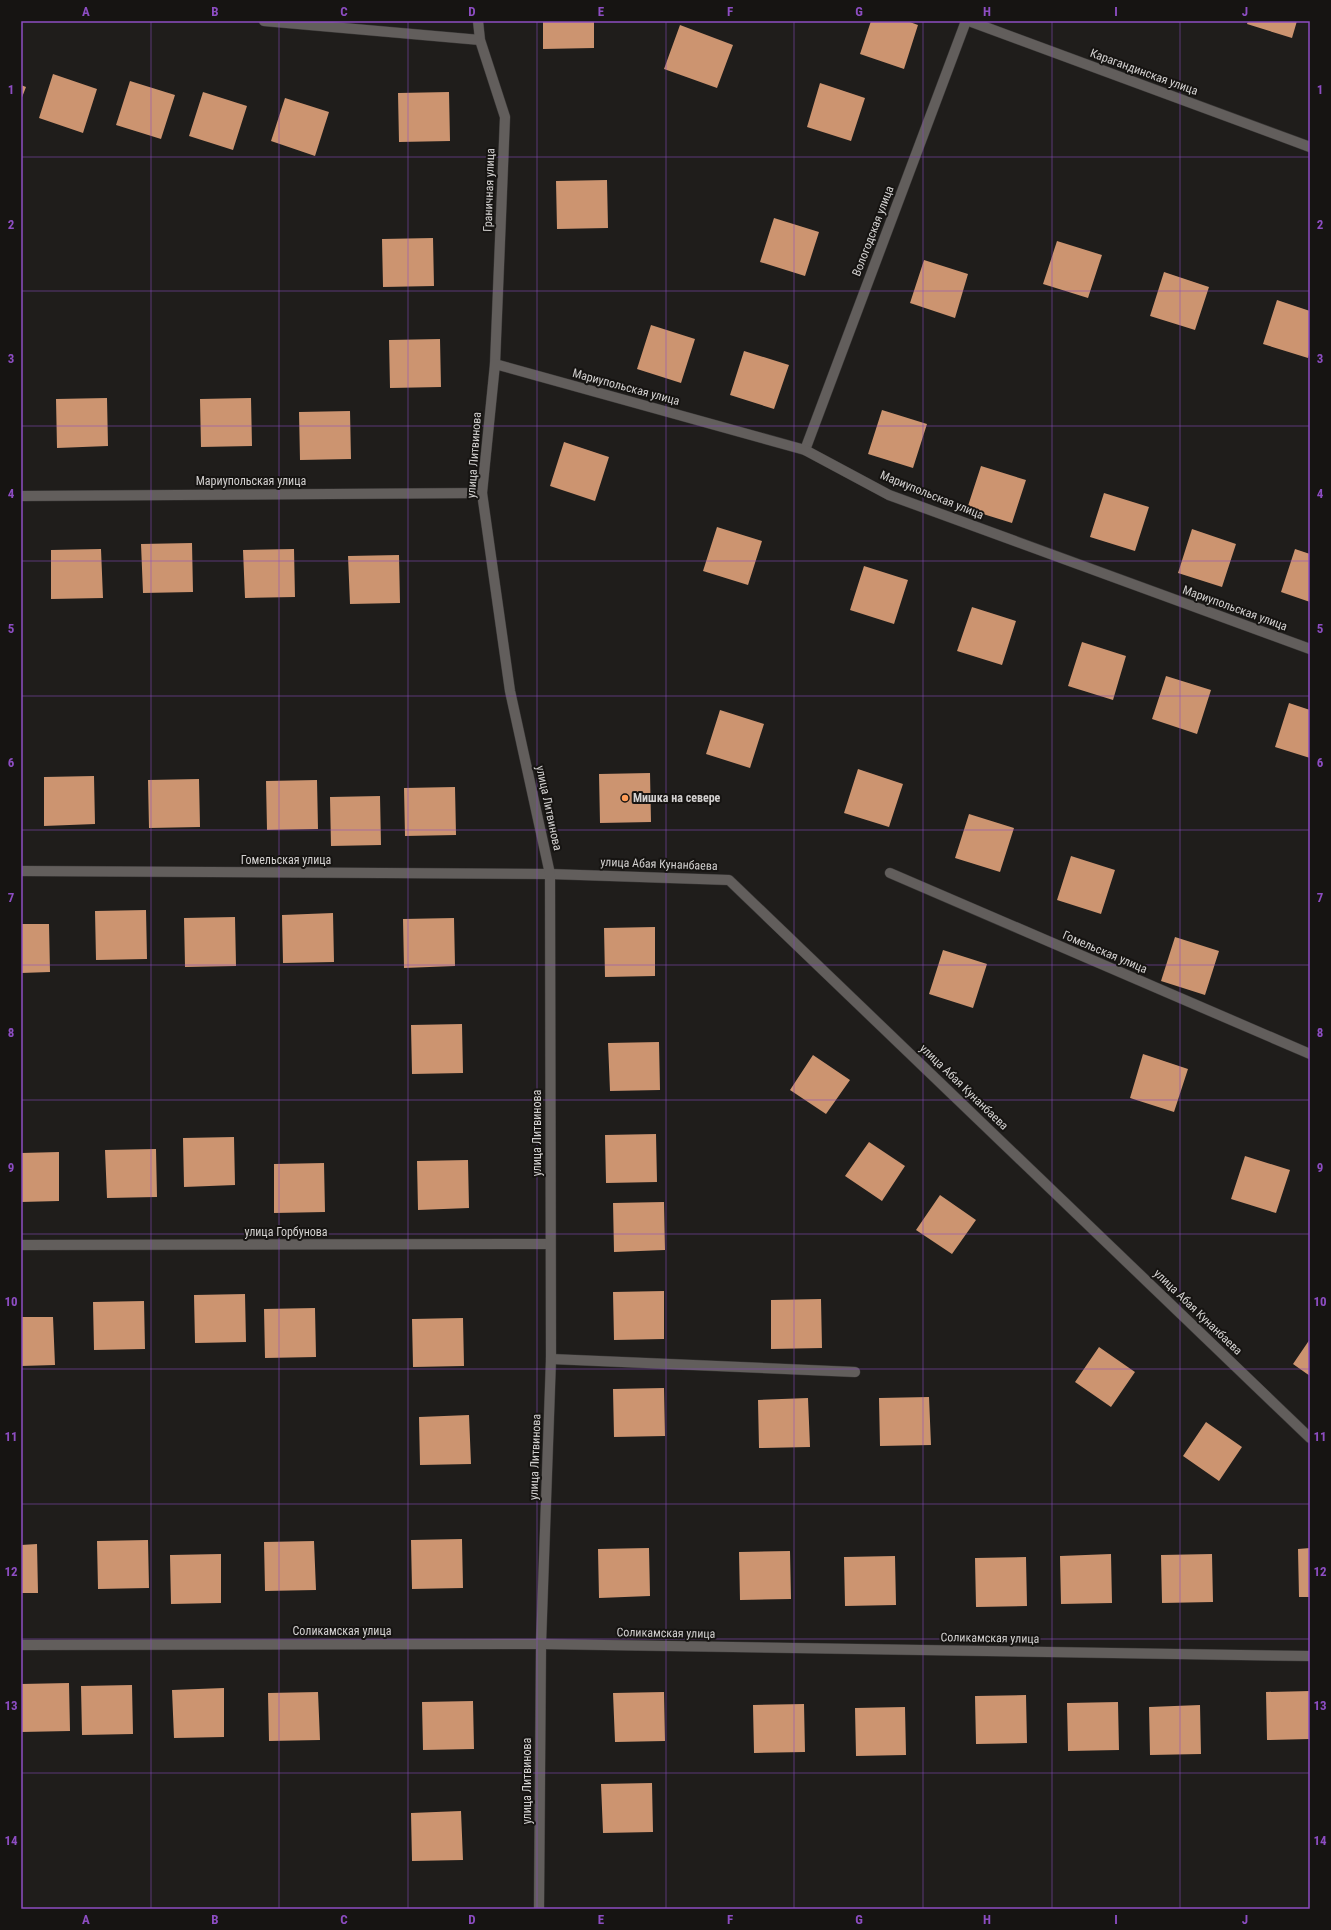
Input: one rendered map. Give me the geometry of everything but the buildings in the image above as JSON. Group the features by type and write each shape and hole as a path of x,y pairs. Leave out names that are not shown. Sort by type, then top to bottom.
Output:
{"street":[{"path":"264,21 480,40"},
{"name":"Граничная улица","path":"478,21 480,40 505,117 495,364"},
{"name":"Вологодская улица","path":"805,450 966,21"},
{"name":"Карагандинская улица","path":"969,21 1310,147"},
{"name":"Мариупольская улица","path":"495,364 805,450 889,495 1310,649"},
{"name":"улица Литвинова","path":"495,364 482,493 510,691 550,874 551,1359 542,1644 539,1909"},
{"name":"Мариупольская улица","path":"21,496 482,493"},
{"name":"Гомельская улица","path":"21,871 550,874"},
{"name":"Гомельская улица","path":"890,873 1310,1054"},
{"name":"улица Абая Кунанбаева","path":"550,874 729,880 1310,1438"},
{"name":"улица Горбунова","path":"21,1245 550,1244"},
{"path":"551,1359 855,1372"},
{"name":"Соликамская улица","path":"21,1645 542,1644 1310,1656"}],"place":[{"name":"Мишка на севере","path":"625,798"}]}
